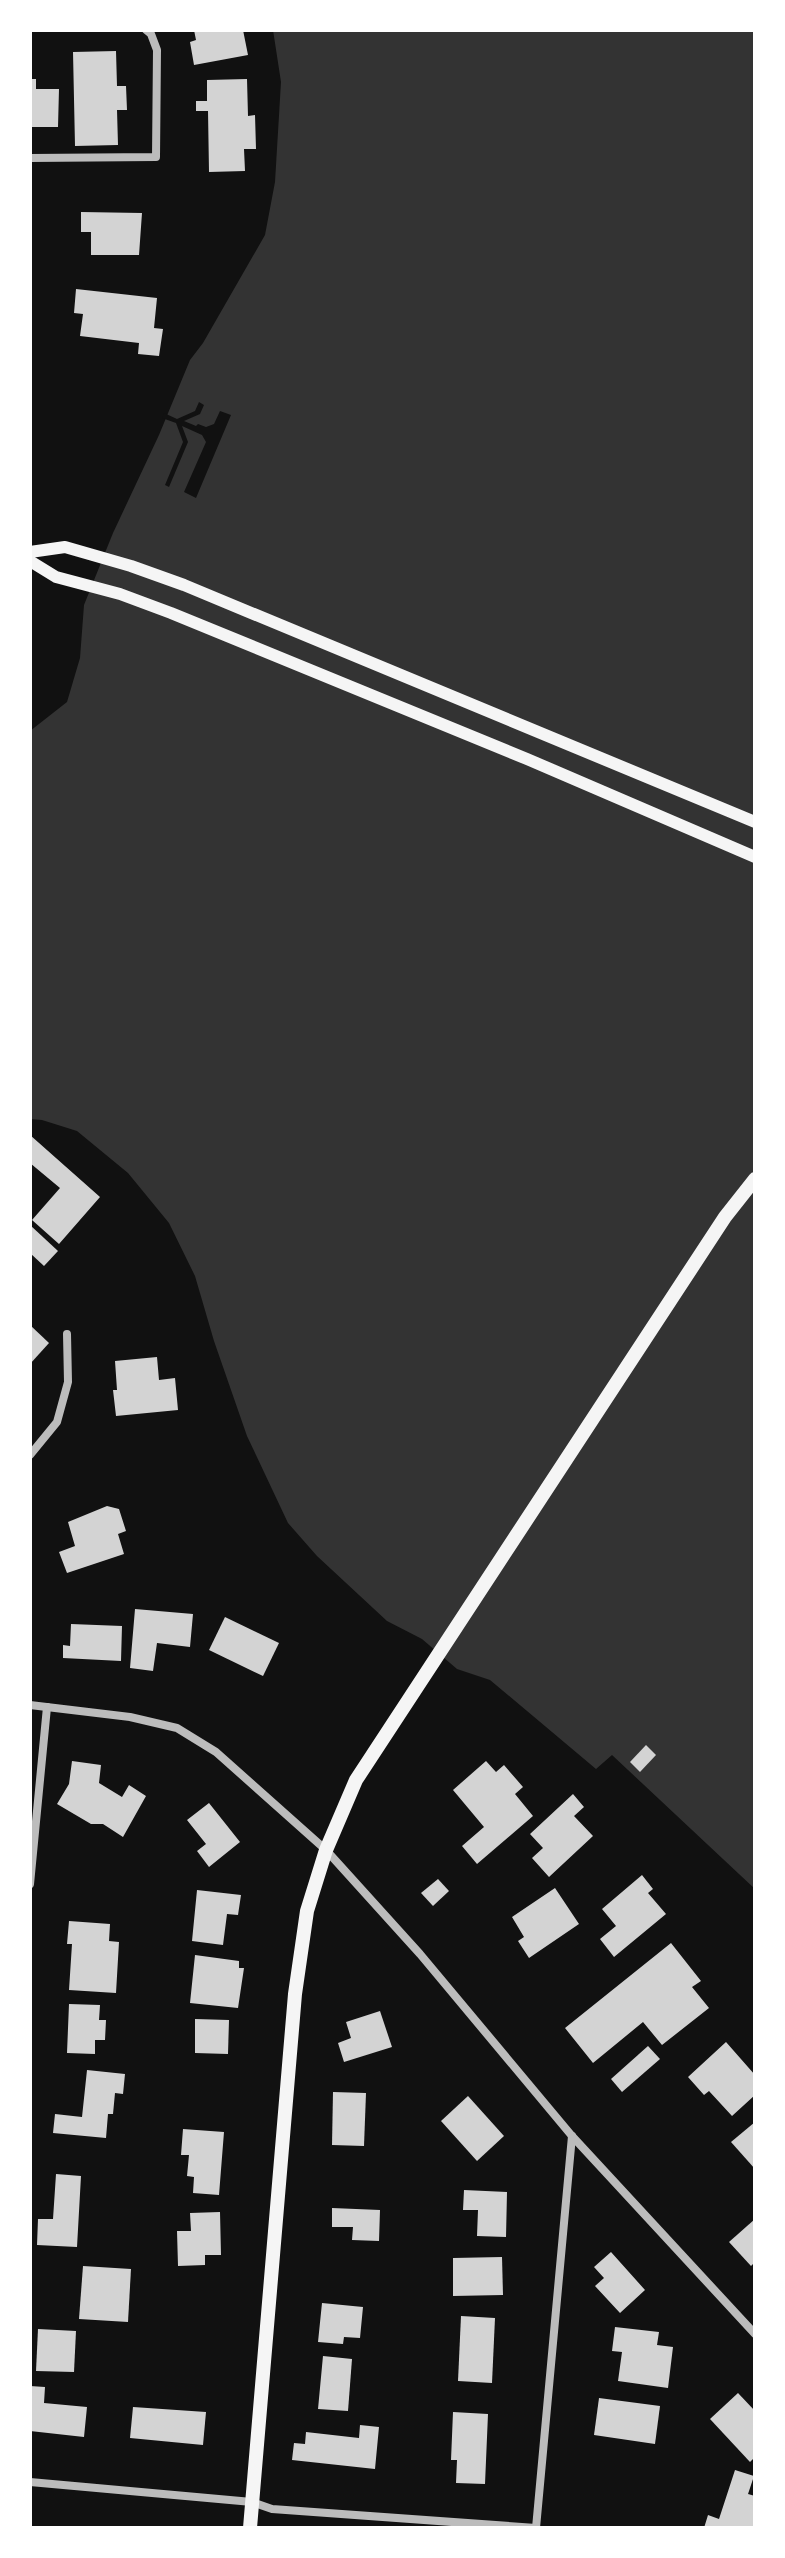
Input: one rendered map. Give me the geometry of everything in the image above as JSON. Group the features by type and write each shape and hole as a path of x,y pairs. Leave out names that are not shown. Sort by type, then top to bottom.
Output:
{"main road":[{"path":"30,552 65,547 184,585 755,822"},
{"path":"30,561 56,577 120,594 171,613 527,759 755,857"},
{"path":"250,2528 295,1994 307,1911 326,1850 356,1780 716,1230 755,1179"}],"street":[{"path":"30,158 156,157 157,50 151,34 146,30"},
{"path":"30,1455 57,1422 68,1382 67,1334"},
{"path":"30,1705 130,1717 177,1728 216,1752 326,1850 420,1954 572,2136 755,2334"},
{"path":"30,1884 47,1707"},
{"path":"30,2482 252,2502 272,2509 536,2528 572,2136"}],"shaded area":[{"path":"273,30 755,30 755,1889 612,1755 596,1769 490,1680 457,1669 422,1639 387,1621 317,1556 288,1523 247,1436 195,1276 169,1223 128,1173 77,1131 30,1119 30,731 67,702 80,658 84,605 113,533 190,360 203,343 265,235 275,182 281,82"}],"pier":[{"path":"199,402 204,405 200,414 184,421 206,427 214,424 220,411 231,415 196,498 184,492 206,442 202,435 182,426 188,442 169,487 165,485 183,442 176,423 162,418 164,413 177,419 195,411"}],"building":[{"path":"194,30 243,30 248,55 194,65 190,42 196,40"},
{"path":"116,51 117,86 126,86 127,110 117,110 118,145 75,146 73,52"},
{"path":"30,79 36,79 36,89 59,89 58,127 30,127"},
{"path":"247,79 248,116 255,115 256,149 244,149 245,171 209,172 208,111 196,111 196,101 207,101 207,80"},
{"path":"81,212 142,213 139,255 91,255 91,232 81,232"},
{"path":"76,289 157,298 154,328 163,329 159,356 138,354 139,343 80,336 83,314 74,313"},
{"path":"30,1135 100,1197 59,1244 32,1220 60,1188 30,1163"},
{"path":"30,1225 58,1251 44,1266 30,1253"},
{"path":"30,1325 49,1343 30,1364"},
{"path":"157,1357 159,1380 175,1378 178,1410 116,1416 113,1390 117,1390 115,1361"},
{"path":"107,1506 119,1509 126,1531 118,1534 124,1554 67,1573 59,1552 75,1546 68,1522"},
{"path":"135,1609 193,1614 190,1647 157,1643 153,1671 130,1668"},
{"path":"225,1617 279,1643 263,1676 209,1650"},
{"path":"71,1624 122,1626 121,1661 63,1658 63,1645 70,1646"},
{"path":"646,1745 656,1755 640,1772 630,1762"},
{"path":"72,1761 101,1765 99,1783 122,1797 129,1785 146,1796 123,1837 103,1824 91,1824 57,1804 69,1784"},
{"path":"486,1761 496,1772 504,1765 523,1787 515,1794 533,1816 477,1864 462,1846 484,1827 453,1790"},
{"path":"573,1794 584,1807 574,1816 593,1836 549,1877 532,1858 543,1848 530,1834"},
{"path":"209,1803 240,1842 209,1867 197,1851 206,1844 187,1820"},
{"path":"642,1875 653,1889 648,1893 666,1914 614,1957 600,1939 616,1926 602,1909"},
{"path":"438,1879 449,1891 433,1906 421,1893"},
{"path":"555,1888 579,1924 529,1958 518,1941 524,1937 512,1917"},
{"path":"197,1890 241,1895 238,1915 227,1914 223,1945 192,1941"},
{"path":"69,1921 110,1924 109,1941 119,1942 116,1993 69,1990 72,1944 67,1944"},
{"path":"671,1943 701,1981 692,1987 709,2008 662,2045 643,2022 593,2063 565,2028"},
{"path":"195,1955 239,1961 239,1968 244,1968 238,2008 190,2003"},
{"path":"69,2004 100,2005 99,2020 106,2020 105,2040 95,2040 95,2054 67,2053"},
{"path":"380,2011 392,2047 344,2062 338,2043 351,2038 346,2022"},
{"path":"195,2019 229,2020 228,2054 195,2053"},
{"path":"726,2042 755,2075 755,2095 732,2116 709,2091 704,2095 688,2077"},
{"path":"648,2046 660,2059 622,2092 611,2079"},
{"path":"87,2070 125,2074 123,2094 115,2093 113,2114 108,2114 106,2138 53,2133 55,2114 82,2117"},
{"path":"333,2092 366,2093 364,2146 332,2145"},
{"path":"468,2096 504,2136 477,2161 441,2121"},
{"path":"755,2122 755,2169 731,2142"},
{"path":"183,2129 224,2132 219,2195 193,2193 194,2177 187,2176 189,2155 181,2155"},
{"path":"56,2174 81,2176 77,2247 37,2245 38,2219 53,2219"},
{"path":"464,2190 507,2192 506,2237 477,2236 478,2210 463,2210"},
{"path":"332,2208 380,2210 379,2241 352,2240 353,2227 332,2227"},
{"path":"220,2212 221,2255 205,2255 205,2265 178,2266 177,2231 191,2231 190,2213"},
{"path":"755,2219 755,2262 751,2266 729,2242"},
{"path":"611,2252 645,2290 620,2313 595,2286 604,2278 594,2267"},
{"path":"502,2257 503,2295 453,2296 453,2258"},
{"path":"83,2266 131,2269 128,2322 79,2319"},
{"path":"322,2303 363,2307 360,2338 344,2337 343,2344 318,2342"},
{"path":"461,2316 495,2318 492,2383 458,2381"},
{"path":"615,2327 659,2332 657,2345 673,2347 668,2388 618,2381 622,2352 612,2351"},
{"path":"38,2329 76,2331 74,2372 36,2371"},
{"path":"323,2356 352,2359 348,2411 318,2409"},
{"path":"30,2386 45,2387 44,2403 87,2407 84,2437 30,2431"},
{"path":"738,2393 755,2411 755,2457 750,2462 710,2419"},
{"path":"599,2398 660,2406 655,2444 594,2435"},
{"path":"133,2407 206,2412 203,2445 130,2438"},
{"path":"453,2412 488,2414 485,2484 456,2483 457,2460 451,2460"},
{"path":"360,2425 379,2427 375,2469 292,2460 294,2443 305,2444 306,2432 359,2438"},
{"path":"735,2470 754,2476 748,2494 755,2496 755,2528 704,2528 708,2515 719,2519"}]}
